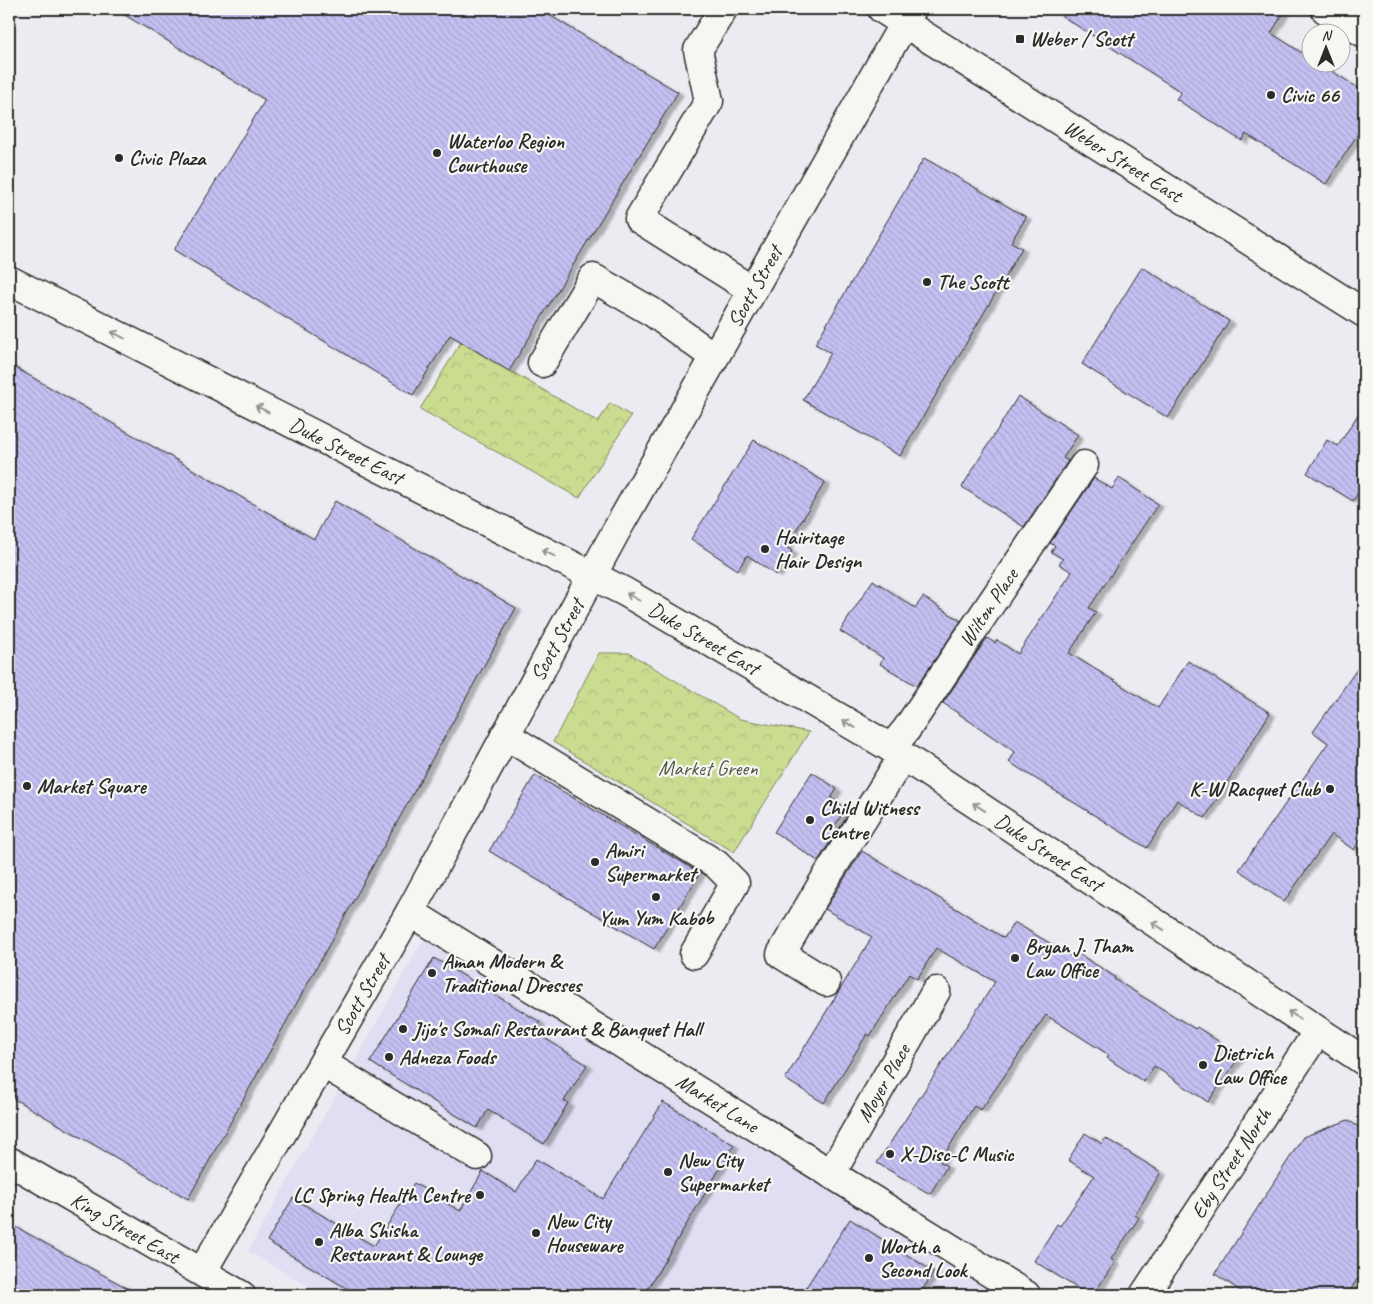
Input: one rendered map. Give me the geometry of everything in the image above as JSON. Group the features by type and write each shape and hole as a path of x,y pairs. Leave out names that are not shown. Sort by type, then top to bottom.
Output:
{"street":[{"path":"722,9 698,50 709,101 638,218 752,290"},
{"path":"1325,9 1364,33"},
{"name":"Scott Street","path":"202,1272 324,1064 410,912 591,576 752,290 900,13"},
{"name":"Weber Street East","path":"900,13 1364,313"},
{"path":"542,363 593,278 652,312 714,357"},
{"name":"Duke Street East","path":"9,280 591,576 626,592 897,752 1364,1061"},
{"name":"Wilton Place","path":"826,982 782,954 897,752 906,730 1084,465"},
{"path":"505,735 716,864 735,883 694,954"},
{"name":"Market Lane","path":"410,912 1026,1295"},
{"name":"Moyer Place","path":"831,1174 936,991"},
{"name":"Eby Street North","path":"1144,1295 1318,1031"},
{"path":"324,1064 477,1156"},
{"name":"King Street East","path":"9,1161 241,1295"}],"shaded area":[{"path":"427,933 1001,1295 323,1295 248,1251"}],"green space":[{"path":"461,342 598,422 610,403 631,416 579,498 420,409"},
{"name":"Market Green","path":"599,653 629,653 740,719 809,732 734,852 553,742"}],"building":[{"name":"Waterloo Region Courthouse","path":"115,9 539,9 678,92 509,371 450,335 413,395 174,250 265,100"},
{"name":"Civic 66","path":"1051,9 1286,9 1271,33 1300,52 1300,72 1333,72 1364,92 1364,124 1326,184 1246,134 1242,141 1176,99 1181,92"},
{"name":"The Scott","path":"924,158 1026,217 1011,242 1022,248 900,456 803,400 831,353 815,344"},
{"path":"1142,267 1229,321 1168,418 1082,364"},
{"path":"9,364 314,539 335,501 516,608 188,1199 9,1096"},
{"path":"1018,396 1078,435 1063,458 1068,461 1024,527 962,487"},
{"path":"1364,405 1364,483 1353,501 1307,473 1327,440 1338,446"},
{"path":"754,440 825,482 786,547 792,551 776,575 747,555 738,570 691,539"},
{"path":"1094,478 1112,489 1119,478 1158,504 1089,608 1096,612 1069,653 1158,708 1188,661 1270,713 1205,818 1177,800 1147,848 1009,762 1015,752 943,703 987,638 995,643 997,640 1018,654 1072,572 1059,564 1063,559 1051,552 1055,546 1050,543"},
{"path":"873,580 915,608 923,597 961,621 917,686 880,664 883,658 840,631"},
{"name":"K-W Racquet Club","path":"1364,659 1364,834 1354,850 1331,834 1284,902 1239,870 1328,743 1313,732"},
{"name":"Child Witness Centre","path":"812,772 837,789 831,798 846,808 831,832 835,834 818,861 774,832"},
{"name":"Amiri Supermarket","path":"535,775 700,873 654,949 489,851"},
{"path":"862,851 1004,938 1014,922 1076,959 1079,954 1115,977 1114,979 1195,1029 1197,1027 1240,1056 1208,1102 1154,1066 1144,1082 1107,1058 1109,1055 1046,1015 981,1110 974,1106 940,1162 947,1166 930,1194 877,1163 995,982 936,948 917,979 909,974 870,1036 867,1034 824,1103 785,1079 872,937 825,909"},
{"path":"434,958 540,1022 535,1032 587,1065 564,1101 568,1103 544,1144 488,1110 477,1128 370,1062"},
{"path":"663,1102 734,1145 644,1295 358,1295 267,1241 293,1198 374,1246 414,1183 460,1211 483,1171 516,1192 536,1159 603,1199"},
{"path":"1348,1120 1364,1131 1364,1269 1347,1295 1247,1295 1215,1274 1303,1137"},
{"path":"1085,1133 1102,1144 1105,1138 1161,1172 1135,1215 1139,1218 1111,1259 1115,1262 1093,1295 1088,1295 1034,1261 1057,1224 1060,1226 1094,1176 1068,1160"},
{"name":"Worth a Second Look","path":"850,1219 934,1272 919,1295 801,1295"},
{"path":"9,1223 52,1247 140,1295 9,1295"}],"place":[{"name":"Weber / Scott","path":"1020,39"},
{"name":"Civic 66","path":"1271,95"},
{"name":"Waterloo Region Courthouse","path":"437,153"},
{"name":"Civic Plaza","path":"119,158"},
{"name":"The Scott","path":"927,282"},
{"name":"Hairitage Hair Design","path":"765,549"},
{"name":"Market Square","path":"27,786"},
{"name":"K-W Racquet Club","path":"1330,789"},
{"name":"Child Witness Centre","path":"810,820"},
{"name":"Amiri Supermarket","path":"595,862"},
{"name":"Yum Yum Kabob","path":"656,897"},
{"name":"Bryan J. Tham Law Office","path":"1015,958"},
{"name":"Aman Modern & Traditional Dresses","path":"432,973"},
{"name":"Jijo's Somali Restaurant & Banquet Hall","path":"403,1029"},
{"name":"Adneza Foods","path":"389,1057"},
{"name":"Dietrich Law Office","path":"1203,1065"},
{"name":"X-Disc-C Music","path":"890,1154"},
{"name":"New City Supermarket","path":"668,1172"},
{"name":"LC Spring Health Centre","path":"480,1195"},
{"name":"New City Houseware","path":"536,1233"},
{"name":"Alba Shisha Restaurant & Lounge","path":"319,1242"},
{"name":"Worth a Second Look","path":"869,1258"}]}
